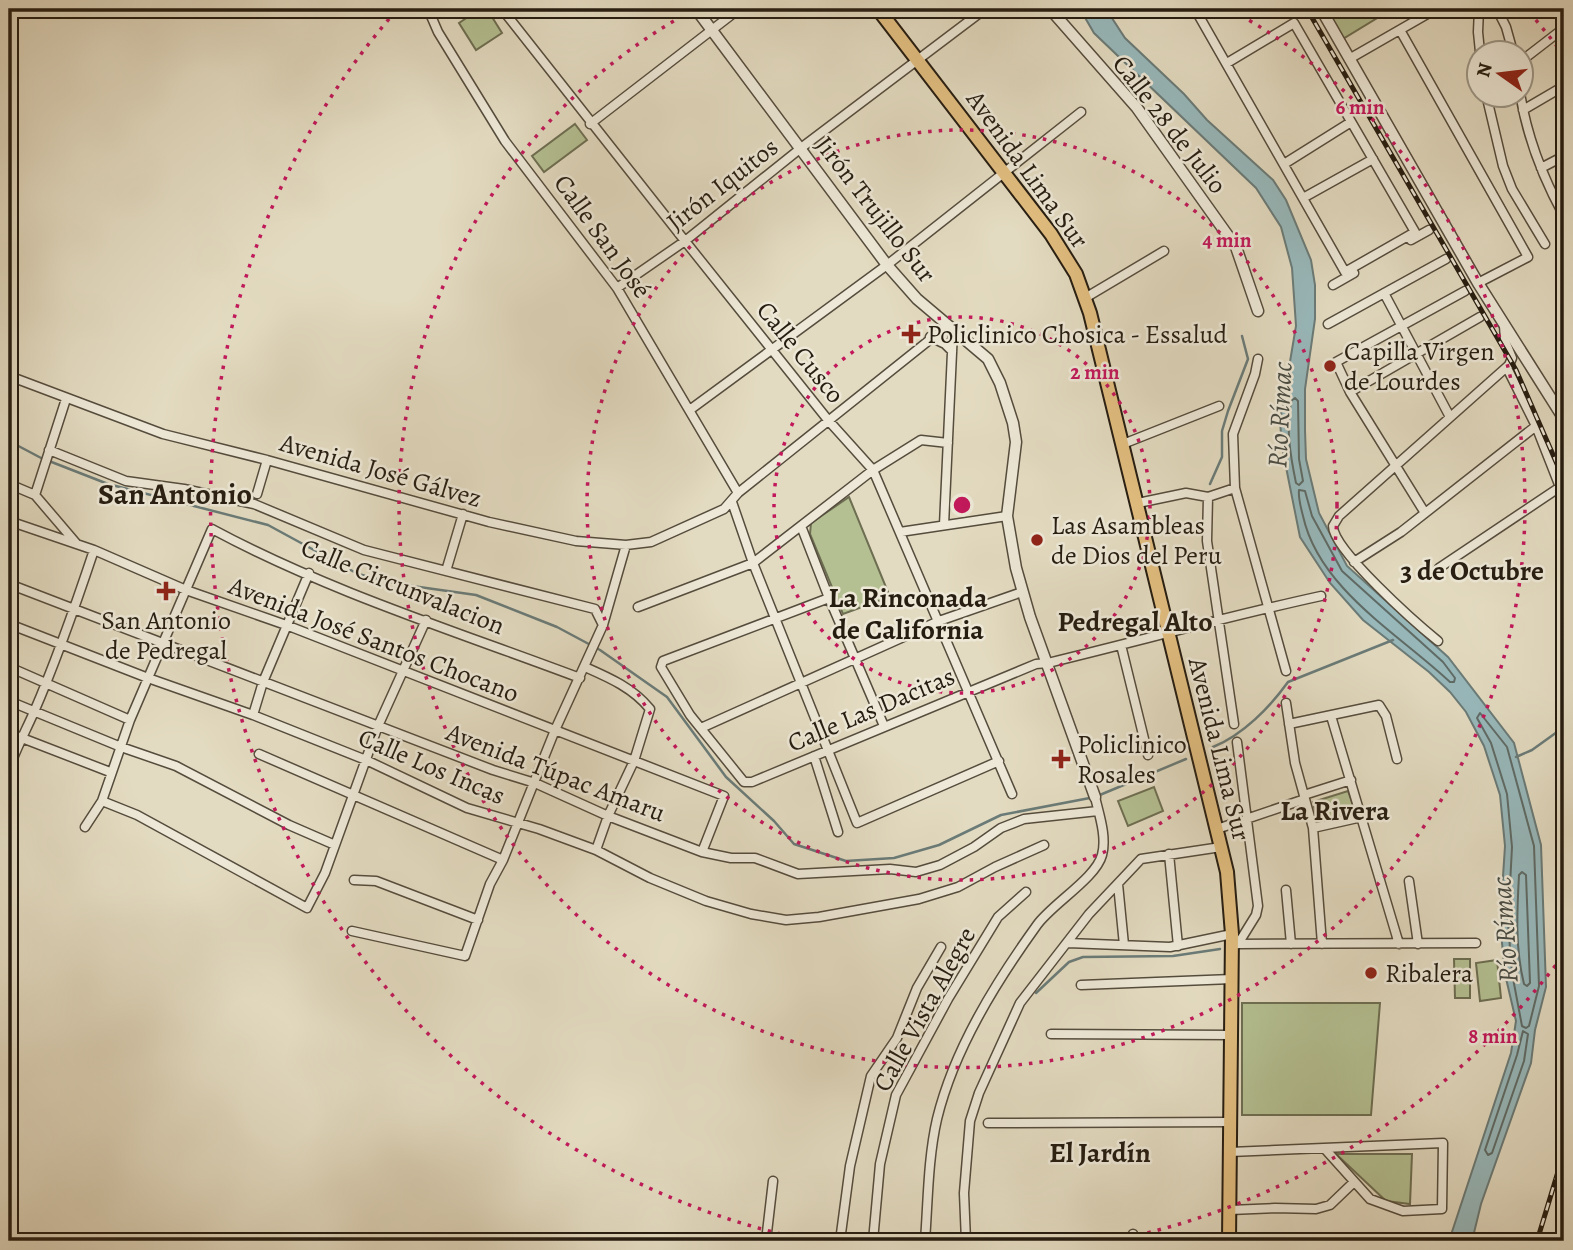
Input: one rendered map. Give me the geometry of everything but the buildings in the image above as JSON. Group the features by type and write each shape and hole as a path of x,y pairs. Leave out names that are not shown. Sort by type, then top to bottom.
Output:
{"highway":[{"name":"Avenida Lima Sur","path":"878,9 1051,234 1076,274 1085,298 1138,503 1229,887 1235,939 1232,979 1229,1241"}],"street":[{"name":"Calle San José","path":"428,9 438,32 505,141 617,288 738,492"},
{"name":"Calle Cusco","path":"502,9 684,242 828,420 873,470 1012,794"},
{"name":"Jirón Trujillo Sur","path":"696,9 887,265 918,299 988,359 1000,383 1013,422 1016,450 1007,516 1022,592 1095,797"},
{"path":"590,124 738,9"},
{"name":"Jirón Iquitos","path":"617,288 684,242 801,148 985,9"},
{"name":"Calle 28 de Julio","path":"1050,9 1137,108 1236,247 1258,311"},
{"path":"1195,9 1345,272 1415,232 1294,23 1227,63"},
{"path":"1321,9 1478,283 1564,419"},
{"path":"1349,59 1436,9"},
{"path":"1479,9 1479,38"},
{"path":"1497,9 1509,38"},
{"path":"1534,52 1564,29"},
{"path":"1400,30 1528,257 1478,283"},
{"path":"1564,86 1523,110 1548,187 1564,216"},
{"path":"1489,108 1503,166 1512,188 1545,244"},
{"path":"691,410 887,265 1081,112"},
{"path":"1283,164 1351,122"},
{"path":"1541,168 1564,156"},
{"path":"1303,198 1373,159"},
{"path":"1333,285 1429,230"},
{"path":"1085,298 1164,251"},
{"path":"1328,324 1446,259"},
{"path":"1425,513 1350,392 1336,362 1465,291"},
{"path":"1384,293 1450,417"},
{"path":"1350,392 1480,317"},
{"path":"1438,641 1413,621 1354,562 1335,537 1332,526 1336,519 1507,368 1512,358 1505,341 1504,325"},
{"path":"738,492 930,337 950,328 952,351 944,525"},
{"path":"930,337 945,344 952,351"},
{"path":"1258,359 1233,434 1235,488 1286,671"},
{"path":"1439,568 1560,487 1536,426 1507,368"},
{"name":"Avenida José Gálvez","path":"9,376 163,434 559,538 626,545 643,544 724,509 738,492"},
{"path":"35,495 66,398"},
{"path":"1123,444 1219,406"},
{"path":"1354,562 1401,532 1536,426"},
{"path":"638,607 753,563 873,470 921,440 948,443"},
{"path":"49,450 126,481 184,489 254,504 364,550 596,609 603,625"},
{"path":"257,494 267,460"},
{"path":"9,484 35,495 78,545"},
{"path":"1138,503 1186,494 1208,496 1235,488"},
{"path":"1208,496 1207,541 1234,724"},
{"path":"732,502 753,563 857,823 999,761"},
{"path":"446,571 463,514"},
{"path":"900,532 1007,516"},
{"name":"Avenida José Santos Chocano","path":"9,521 94,550 186,590 286,625 724,796 702,852"},
{"path":"801,526 884,726"},
{"name":"Calle Circunvalacion","path":"186,590 212,529 309,573 580,678"},
{"path":"352,931 465,956 490,884 503,860 555,730 603,625 626,545"},
{"path":"10,766 34,712 94,550"},
{"path":"253,715 263,682 309,573"},
{"name":"Avenida Túpac Amaru","path":"9,584 493,770 535,783 608,816 702,852 731,858 755,859 798,874 890,869 916,872 940,865 974,847 1001,828 1024,819 1098,811"},
{"path":"85,827 102,801 130,720 186,590"},
{"path":"829,597 663,661 661,667 701,728 939,621 1022,592"},
{"name":"Calle Las Dacitas","path":"701,728 744,782 752,782 1035,664 1121,645 1219,618 1321,596"},
{"path":"102,801 137,815 307,908 325,873 379,726 426,620"},
{"name":"Calle Los Incas","path":"9,624 366,760 467,808 540,829 596,850 650,878 706,901 751,914 786,920 819,917 919,899 958,887 1044,845"},
{"path":"1121,645 1148,755"},
{"path":"9,667 130,720"},
{"path":"585,667 614,679 639,695 650,709 634,761 608,816 596,850"},
{"path":"9,701 121,747 176,766 289,825 335,845"},
{"path":"1286,703 1295,763 1313,828 1322,944"},
{"path":"1289,724 1379,705 1386,716 1397,759"},
{"path":"1331,716 1399,944"},
{"path":"9,733 110,772"},
{"path":"1235,939 1255,915 1258,905 1237,742"},
{"path":"259,754 503,860"},
{"path":"814,756 838,832"},
{"path":"1217,829 1351,780"},
{"path":"925,1241 933,1141 937,1118 953,1073 995,986 1041,920 1095,868 1102,857 1102,829 1095,797"},
{"path":"1313,828 1362,817"},
{"path":"966,1241 964,1194 970,1121 979,1093 1020,1003 1089,914 1141,859 1221,847"},
{"path":"1169,854 1178,946"},
{"path":"354,880 376,881 478,920"},
{"path":"1409,881 1418,944"},
{"path":"1118,884 1124,945"},
{"path":"1286,890 1291,944"},
{"name":"Calle Vista Alegre","path":"873,1241 880,1164 896,1095 948,999 998,917 1026,892"},
{"path":"1068,943 1178,946 1235,939 1291,944 1476,943"},
{"path":"839,1241 850,1166 871,1076 897,1038 916,988 941,947"},
{"path":"1081,985 1232,979"},
{"path":"1051,1034 1231,1035"},
{"path":"988,1123 1231,1122"},
{"path":"1230,1152 1443,1143 1443,1209 1403,1211 1370,1199 1325,1149"},
{"path":"766,1241 772,1181"},
{"path":"1230,1210 1316,1209 1330,1205 1354,1182"}],"green space":[{"path":"480,9 487,9 502,33 476,50 459,23"},
{"path":"1323,9 1392,9 1341,40"},
{"path":"575,124 587,140 544,172 532,156"},
{"path":"849,497 890,597 843,614 810,534 811,523"},
{"path":"1154,787 1163,811 1128,826 1118,801"},
{"path":"1348,791 1356,814 1318,825 1313,802"},
{"path":"1454,959 1470,959 1470,998 1455,998"},
{"path":"1497,960 1501,998 1480,1001 1476,963"},
{"path":"1242,1003 1380,1003 1371,1115 1242,1115"},
{"path":"1336,1154 1412,1154 1410,1204 1386,1201"}],"water":[{"name":"Río Rímac","path":"1080,9 1106,9 1125,38 1184,94 1207,120 1273,180 1286,200 1311,260 1315,285 1315,319 1305,389 1305,430 1306,459 1319,513 1347,566 1448,657 1514,743 1541,845 1546,987 1535,1030 1531,1063 1481,1204 1472,1241 1449,1241 1511,1053 1516,1021 1505,974 1500,922 1505,846 1500,795 1484,746 1466,712 1429,672 1363,620 1330,583 1300,537 1282,447 1280,421 1296,326 1292,268 1281,227 1256,188 1094,33"}],"waterway":[{"path":"1210,484 1222,457 1222,431 1228,411 1248,359 1242,336"},
{"path":"9,441 43,459"},
{"path":"49,461 108,484 268,525 358,574 398,584 476,595 557,627 600,650 667,697 726,777 774,821 794,844 846,861 894,858 939,845 1001,815 1095,797 1186,759"},
{"path":"1213,747 1235,735 1255,719 1288,682 1393,640"},
{"path":"1516,757 1532,750 1564,727"},
{"path":"1036,993 1069,962 1083,957 1173,956 1220,949"}],"railway":[{"path":"1307,9 1516,370 1564,480"},
{"path":"1537,1241 1564,1152"}],"place":[{"name":"Policlinico Chosica - Essalud","path":"911,334"},
{"name":"Capilla Virgen de Lourdes","path":"1330,366"},
{"name":"Las Asambleas de Dios del Peru","path":"1037,540"},
{"name":"San Antonio de Pedregal","path":"166,591"},
{"name":"Policlinico Rosales","path":"1061,759"},
{"name":"Ribalera","path":"1371,973"}],"district":[{"name":"San Antonio","path":"175,494"},
{"name":"3 de Octubre","path":"1472,570"},
{"name":"La Rinconada de California","path":"908,613"},
{"name":"Pedregal Alto","path":"1135,621"},
{"name":"La Rivera","path":"1335,810"},
{"name":"El Jardín","path":"1100,1152"}]}
